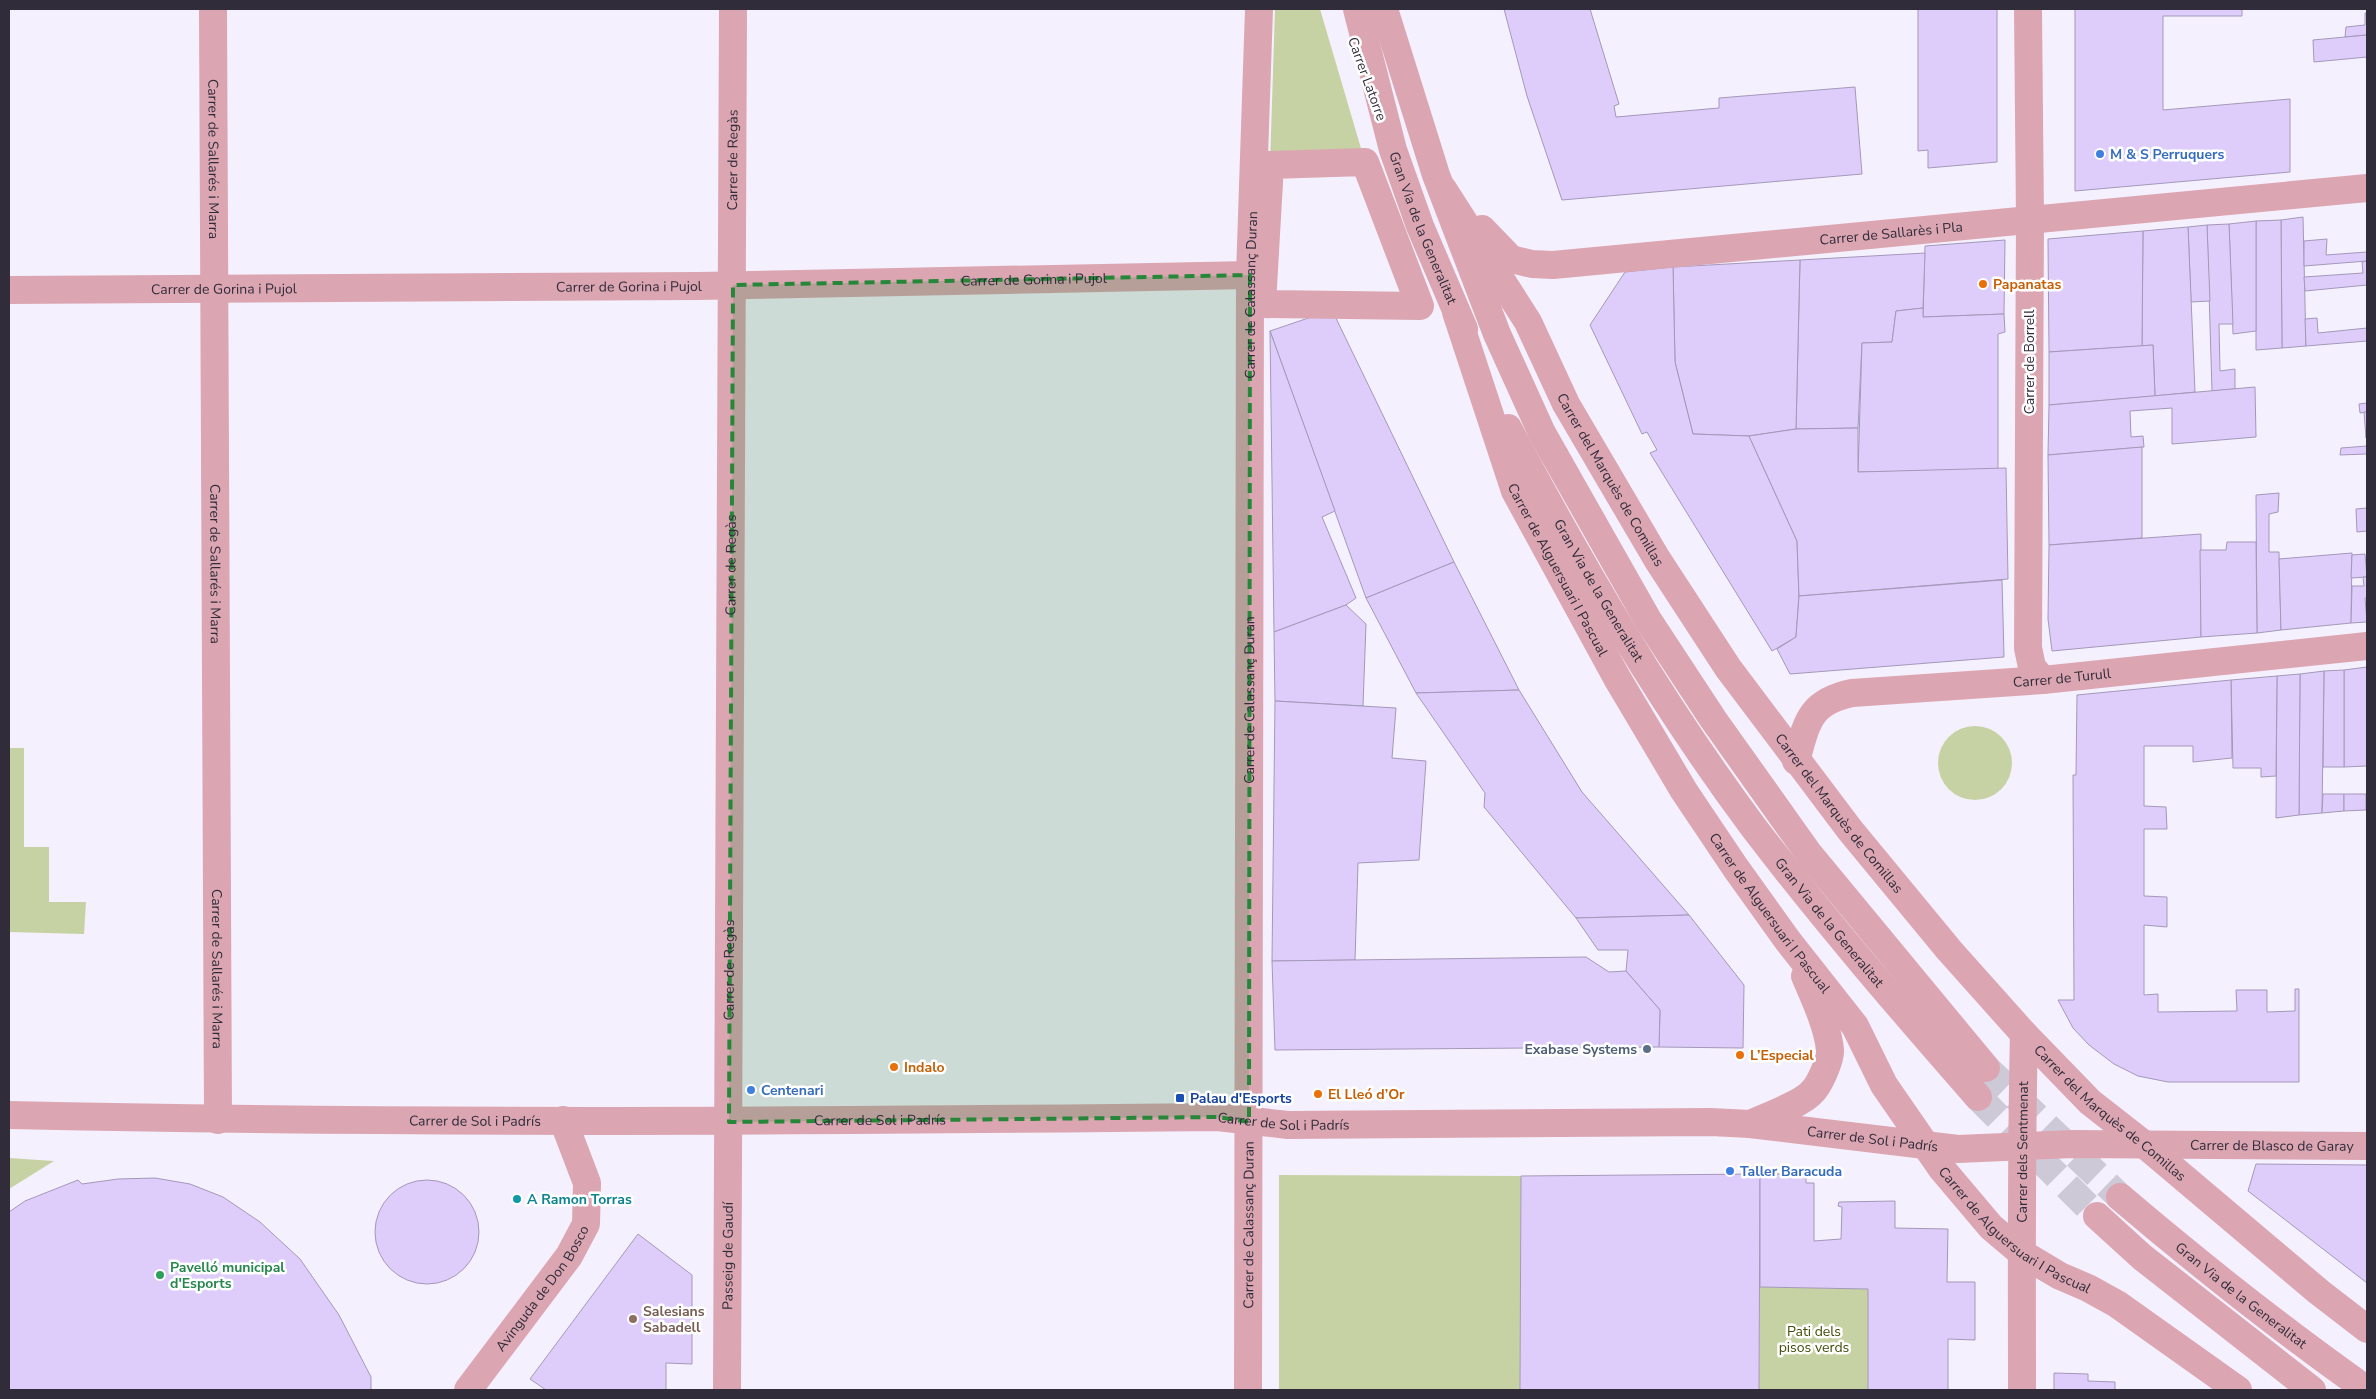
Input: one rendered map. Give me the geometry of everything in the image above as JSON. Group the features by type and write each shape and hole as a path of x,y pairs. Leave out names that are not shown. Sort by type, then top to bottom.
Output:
{"street":[{"name":"Carrer de Sallarés i Marra","path":"213,9 218,1120"},
{"name":"Carrer de Regàs","path":"729,1122 733,9"},
{"name":"Carrer de Calassanç Duran","path":"1248,1390 1250,275 1259,9"},
{"name":"Carrer Latorre","path":"1342,9 1393,150"},
{"name":"Gran Via de la Generalitat","path":"1357,9 1393,150 1420,226 1496,406 1570,545 1674,712 1754,826 1833,930 1978,1097"},
{"name":"Gran Via de la Generalitat","path":"1384,9 1436,174 1497,334 1542,433 1648,620 1713,719 1809,854 1986,1068"},
{"path":"1399,9 1407,84"},
{"name":"Carrer de Borrell","path":"2028,9 2030,219 2028,648 2032,667 2043,680"},
{"path":"1365,162 1420,306 1262,304 1270,165 1365,162"},
{"name":"Carrer de Sallarès i Pla","path":"1443,189 1511,259 1553,265 2367,188"},
{"name":"Carrer del Marquès de Comillas","path":"1443,189 1528,322 1566,404 1657,559 1728,668 1796,761 1942,943 2024,1034 2090,1102 2145,1145 2297,1274 2367,1329"},
{"name":"Carrer de Gorina i Pujol","path":"9,290 733,285 1250,275"},
{"name":"Carrer de Alguersuari I Pascual","path":"1456,312 1515,491 1617,678 1684,791 1788,941 1855,1026 1884,1085 1925,1146 1991,1227 2023,1254 2060,1276 2118,1304 2238,1390"},
{"name":"Carrer de Turull","path":"1796,761 1805,729 1815,710 1833,697 1852,693 2043,680 2367,646"},
{"name":"Carrer de Sol i Padrís","path":"1750,1124 1786,1108 1812,1093 1825,1070 1830,1051 1809,985 1788,941"},
{"name":"Carrer dels Sentmenat","path":"2022,1390 2023,1254 2009,1147 2024,1034"},
{"name":"Carrer de Sol i Padrís","path":"9,1115 218,1120 729,1122 1216,1117 1288,1125 1711,1122 1750,1124 1958,1149 2009,1147"},
{"name":"Avinguda de Don Bosco","path":"468,1390 568,1256 586,1224 587,1183 563,1120"},
{"name":"Passeig de Gaudí","path":"727,1390 729,1122"},
{"name":"Carrer de Blasco de Garay","path":"2009,1147 2145,1145 2367,1146"},
{"name":"Gran Via de la Generalitat","path":"2120,1197 2182,1250 2306,1347 2367,1390"},
{"path":"2097,1216 2142,1256 2312,1390"}],"highlighted area":[{"path":"1250,275 1249,1122 1217,1117 729,1122 733,285"}],"green space":[{"path":"1275,9 1320,9 1365,162 1270,165"},
{"path":"1975,726 1989,729 2001,737 2009,749 2012,763 2009,777 2001,789 1989,797 1975,800 1961,797 1949,789 1941,777 1938,763 1941,749 1949,737 1961,729"},
{"path":"9,748 24,748 24,847 49,847 49,902 86,902 84,934 9,932"},
{"path":"9,1158 54,1161 9,1189"},
{"path":"1279,1175 1521,1176 1520,1390 1279,1390"},
{"name":"Pati dels pisos verds","path":"1760,1287 1868,1289 1868,1390 1759,1390"}],"building":[{"path":"1504,9 1590,9 1619,104 1614,106 1616,117 1719,108 1719,98 1855,87 1862,174 1562,200 1527,96"},
{"path":"1918,9 1997,9 1997,162 1928,168 1928,150 1918,151"},
{"path":"2075,9 2242,9 2242,16 2163,16 2163,110 2290,99 2290,172 2075,191"},
{"path":"2365,13 2367,13 2367,35 2345,37 2346,27 2365,25"},
{"path":"2367,35 2367,57 2314,62 2313,40"},
{"path":"2303,217 2306,346 2282,348 2281,220"},
{"path":"2281,220 2282,348 2256,350 2256,221"},
{"path":"2256,221 2256,331 2233,334 2229,224"},
{"path":"2229,224 2233,324 2219,324 2220,371 2235,369 2235,389 2212,391 2207,225"},
{"path":"2207,225 2210,301 2191,302 2188,227"},
{"path":"2188,227 2195,392 2155,396 2153,345 2142,346 2143,231"},
{"path":"2143,231 2142,346 2049,352 2048,239"},
{"path":"2327,239 2326,255 2367,252 2367,261 2304,266 2304,241"},
{"path":"2005,240 2004,314 1923,317 1925,246"},
{"path":"1925,253 1923,308 1896,311 1892,342 1862,343 1858,428 1796,429 1800,260"},
{"path":"1800,260 1796,429 1749,436 1693,434 1675,362 1673,267"},
{"path":"2367,261 2367,285 2305,291 2304,277 2363,273 2362,262"},
{"path":"1673,267 1675,362 1693,434 1749,436 1797,541 1799,596 1796,637 1772,651 1650,453 1657,450 1647,432 1642,434 1590,325 1625,272"},
{"path":"1923,308 1923,317 2004,314 2005,332 1998,334 1998,470 1858,472 1862,343 1892,342 1896,311"},
{"path":"1332,310 1454,562 1366,598 1270,331"},
{"path":"2317,318 2318,333 2367,328 2367,341 2306,346 2305,319"},
{"path":"1270,331 1335,511 1322,517 1356,598 1346,605 1274,632"},
{"path":"2153,345 2155,396 2049,405 2049,352"},
{"path":"2255,387 2256,437 2172,444 2172,408 2130,411 2131,437 2143,436 2144,447 2048,455 2049,405"},
{"path":"2367,403 2367,412 2360,413 2359,404"},
{"path":"2364,412 2367,412 2366,438"},
{"path":"1858,428 1858,472 2006,468 2008,579 1799,596 1797,541 1749,436 1796,429"},
{"path":"2367,446 2367,454 2340,455 2341,448"},
{"path":"2142,447 2142,538 2049,545 2048,455"},
{"path":"2279,493 2278,512 2269,514 2269,552 2279,552 2281,630 2257,633 2256,495"},
{"path":"2367,508 2367,531 2357,532 2356,509"},
{"path":"2201,534 2201,637 2052,651 2048,619 2049,545"},
{"path":"2227,542 2256,542 2257,633 2201,637 2200,550 2226,550"},
{"path":"2352,553 2351,623 2281,630 2279,559"},
{"path":"2365,554 2367,577 2351,578 2352,555"},
{"path":"1454,562 1519,690 1416,693 1366,598"},
{"path":"2363,577 2367,577 2367,598 2365,598 2367,622 2351,623 2352,586 2364,586"},
{"path":"2002,580 2004,657 1790,674 1777,649 1796,637 1799,596"},
{"path":"1346,605 1366,624 1363,706 1275,701 1274,632"},
{"path":"2367,667 2367,766 2344,767 2344,670"},
{"path":"2344,670 2344,767 2323,767 2324,671"},
{"path":"2324,671 2322,813 2299,815 2300,674"},
{"path":"2300,674 2299,815 2276,818 2277,676"},
{"path":"2277,676 2276,776 2261,777 2261,768 2233,768 2231,680"},
{"path":"2231,680 2232,758 2193,762 2193,746 2144,746 2144,806 2166,807 2167,829 2144,829 2144,896 2167,897 2167,927 2144,925 2144,995 2158,994 2158,1012 2237,1011 2236,990 2267,990 2267,1012 2295,1011 2295,989 2299,989 2299,1082 2168,1082 2138,1076 2114,1064 2089,1045 2073,1028 2058,1000 2074,1000 2073,775 2076,775 2077,695"},
{"path":"1519,690 1582,792 1689,915 1576,918 1484,807 1485,793 1416,693"},
{"path":"1275,701 1396,708 1392,758 1426,761 1419,860 1358,863 1355,960 1272,961"},
{"path":"2323,794 2344,794 2344,811 2322,813"},
{"path":"2344,794 2366,794 2366,810 2344,811"},
{"path":"1689,915 1744,985 1743,1048 1659,1047 1660,1010 1626,971 1628,950 1598,950 1576,918"},
{"path":"1586,957 1609,972 1626,971 1660,1010 1659,1047 1275,1050 1272,961"},
{"path":"2256,1164 2367,1165 2367,1283 2248,1191"},
{"path":"1760,1174 1759,1390 1520,1390 1521,1176"},
{"path":"1760,1174 1806,1174 1806,1183 1814,1183 1814,1241 1841,1239 1842,1207 1838,1206 1839,1202 1895,1201 1895,1228 1948,1229 1947,1282 1975,1282 1975,1340 1948,1339 1948,1390 1868,1390 1868,1289 1760,1287"},
{"name":"Pavelló municipal d'Esports","path":"155,1178 190,1184 223,1197 260,1222 300,1259 339,1315 371,1377 371,1390 9,1390 9,1212 25,1201 78,1180 82,1184 118,1179"},
{"path":"427,1180 447,1184 464,1195 475,1212 479,1232 475,1252 464,1269 447,1280 427,1284 407,1280 390,1269 379,1252 375,1232 379,1212 390,1195 407,1184"},
{"name":"Salesians Sabadell","path":"638,1234 692,1275 692,1364 666,1363 666,1390 546,1390 530,1379"},
{"path":"2054,1373 2088,1374 2088,1381 2115,1382 2115,1390 2054,1390"}],"tunnel":[{"path":"1986,1068 2120,1197"},
{"path":"1978,1097 2097,1216"}],"place":[{"name":"M & S Perruquers","path":"2100,154"},
{"name":"Papanatas","path":"1983,284"},
{"name":"Exabase Systems","path":"1647,1049"},
{"name":"L’Especial","path":"1740,1055"},
{"name":"Indalo","path":"894,1067"},
{"name":"Centenari","path":"751,1090"},
{"name":"El Lleó d’Or","path":"1318,1094"},
{"name":"Palau d'Esports","path":"1180,1098"},
{"name":"Taller Baracuda","path":"1730,1171"},
{"name":"A Ramon Torras","path":"517,1199"},
{"name":"Pavelló municipal d'Esports","path":"160,1275"},
{"name":"Salesians Sabadell","path":"633,1319"}]}
